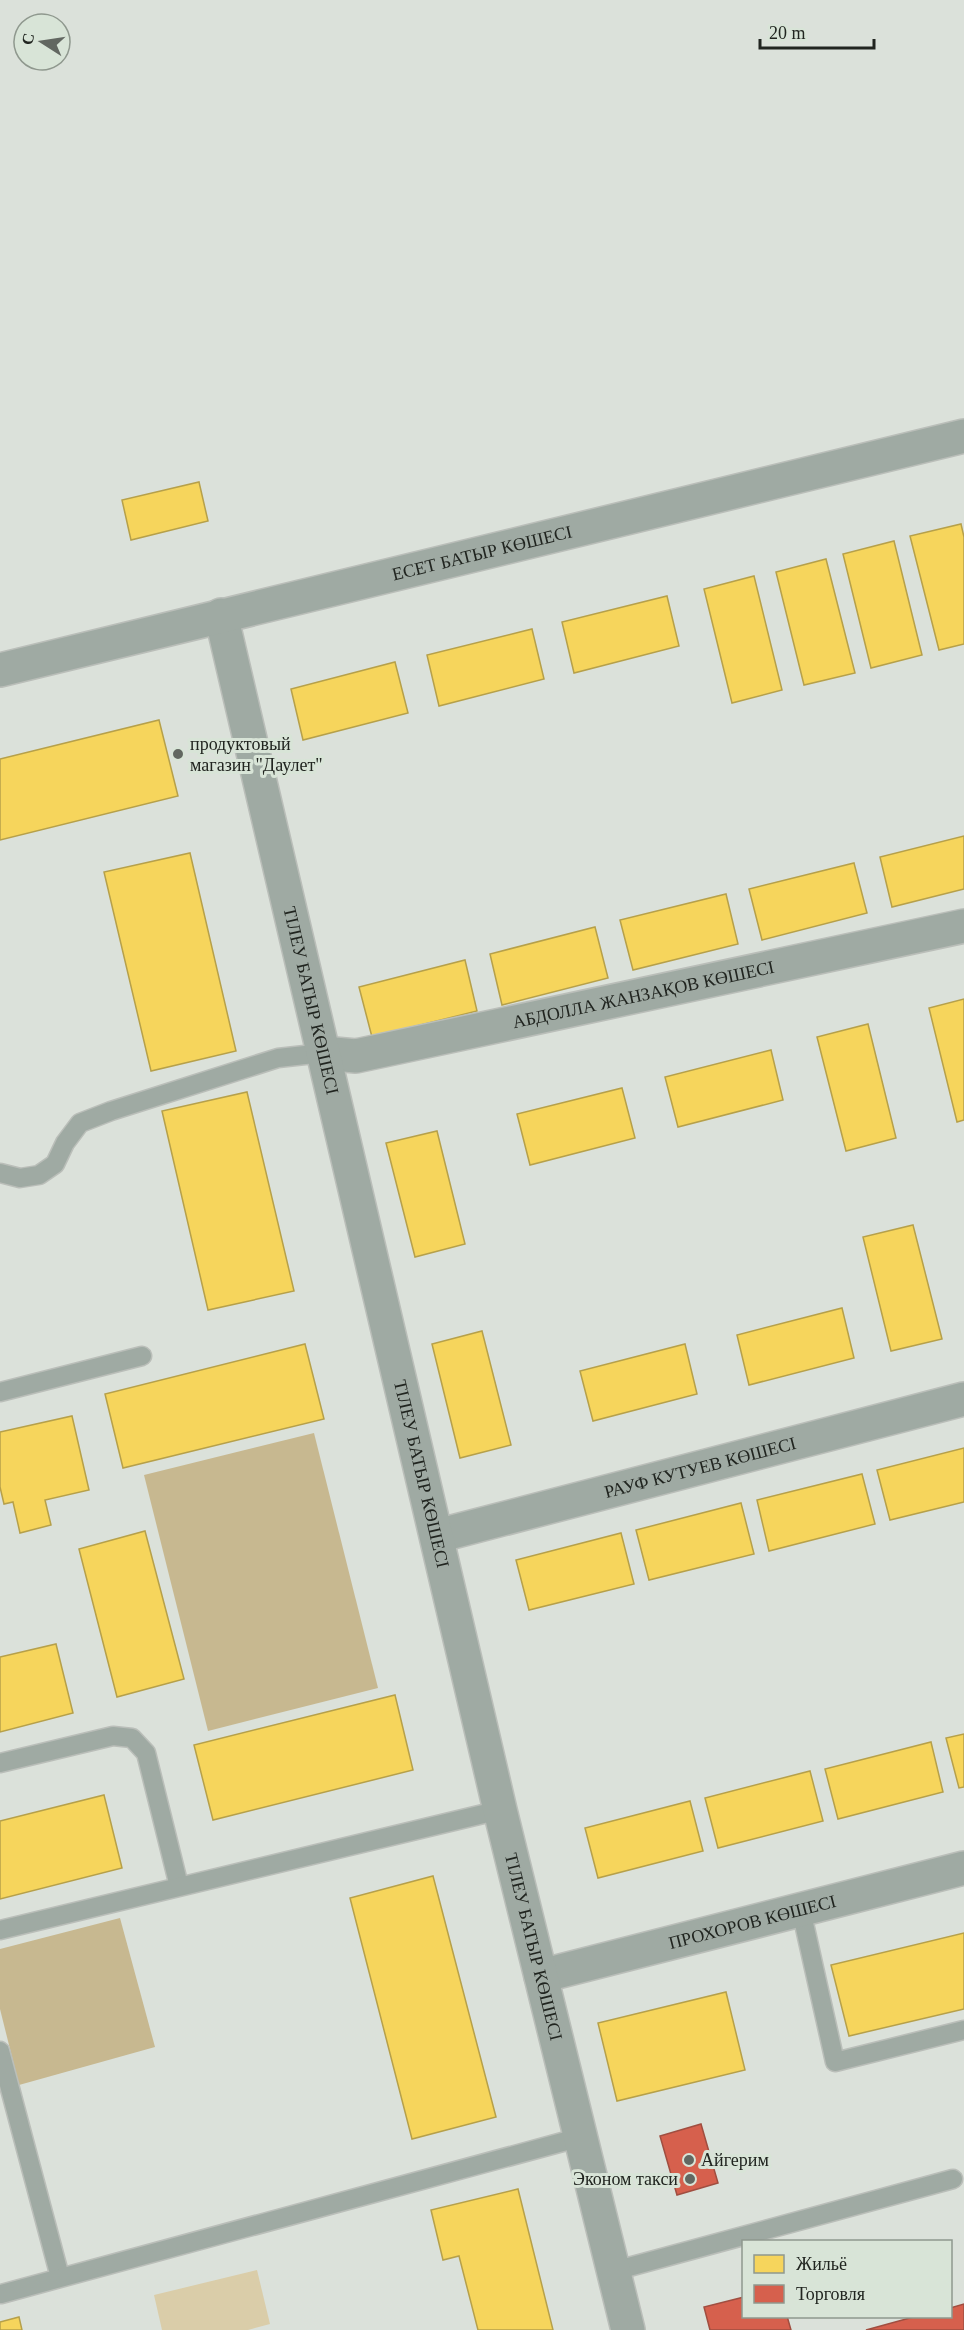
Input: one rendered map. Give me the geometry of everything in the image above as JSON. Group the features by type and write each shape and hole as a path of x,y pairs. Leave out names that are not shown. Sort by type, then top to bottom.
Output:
{"street":[{"name":"ЕСЕТ БАТЫР КӨШЕСІ","path":"0,670 964,436"},
{"name":"ТІЛЕУ БАТЫР КӨШЕСІ","path":"221,615 500,1810 628,2330"},
{"name":"АБДОЛЛА ЖАНЗАҚОВ КӨШЕСІ","path":"323,1053 356,1056 964,926"},
{"name":"РАУФ КУТУЕВ КӨШЕСІ","path":"437,1536 964,1399"},
{"name":"ПРОХОРОВ КӨШЕСІ","path":"541,1976 964,1869"}],"lane":[{"path":"0,1173 20,1178 39,1175 55,1164 65,1143 80,1123 111,1111 278,1058 323,1053"},
{"path":"0,1392 142,1356"},
{"path":"0,1763 113,1736 132,1738 146,1753 179,1886"},
{"path":"0,1930 500,1810"},
{"path":"801,1910 835,2062 964,2030"},
{"path":"0,2051 60,2277"},
{"path":"1,2295 60,2277 581,2137"},
{"path":"614,2271 953,2179"}],"shaded area":[{"path":"314,1433 378,1688 208,1731 144,1475"},
{"path":"120,1918 155,2047 19,2085 0,2009 0,1949"},
{"path":"257,2270 270,2324 248,2330 162,2330 154,2295"}],"building: Жильё":[{"path":"199,482 208,521 131,540 122,500"},
{"path":"961,524 964,537 964,644 939,650 910,536"},
{"path":"894,541 922,655 871,668 843,554"},
{"path":"826,559 855,673 804,685 776,572"},
{"path":"754,576 782,690 732,703 704,589"},
{"path":"667,596 679,646 574,673 562,622"},
{"path":"532,629 544,679 439,706 427,655"},
{"path":"395,662 408,713 303,740 291,689"},
{"path":"159,720 178,796 0,840 0,759"},
{"path":"964,836 964,889 892,907 880,857"},
{"path":"190,853 236,1051 151,1071 104,872"},
{"path":"854,863 867,913 762,940 749,889"},
{"path":"726,894 738,944 633,970 620,920"},
{"path":"595,927 608,978 502,1005 490,954"},
{"path":"465,960 477,1011 372,1037 359,987"},
{"path":"964,999 964,1120 957,1122 929,1008"},
{"path":"868,1024 896,1138 846,1151 817,1037"},
{"path":"771,1050 783,1100 678,1127 665,1077"},
{"path":"622,1088 635,1138 530,1165 517,1114"},
{"path":"247,1092 294,1291 208,1310 162,1111"},
{"path":"437,1131 465,1244 415,1257 386,1143"},
{"path":"913,1225 942,1339 891,1351 863,1237"},
{"path":"842,1308 854,1358 749,1385 737,1335"},
{"path":"482,1331 511,1445 460,1458 432,1344"},
{"path":"305,1344 324,1419 123,1468 105,1394"},
{"path":"685,1344 697,1394 593,1421 580,1371"},
{"path":"72,1416 89,1490 45,1500 51,1525 20,1533 13,1502 4,1504 0,1487 0,1432"},
{"path":"964,1448 964,1502 890,1520 877,1470"},
{"path":"862,1474 875,1524 769,1551 757,1500"},
{"path":"741,1503 754,1554 649,1580 636,1530"},
{"path":"145,1531 184,1679 117,1697 79,1549"},
{"path":"621,1533 634,1584 529,1610 516,1560"},
{"path":"56,1644 73,1713 0,1732 0,1657"},
{"path":"395,1695 413,1770 213,1820 194,1745"},
{"path":"964,1734 964,1787 959,1788 946,1738"},
{"path":"931,1742 943,1792 838,1819 825,1769"},
{"path":"810,1771 823,1821 718,1848 705,1798"},
{"path":"104,1795 122,1868 0,1899 0,1821"},
{"path":"690,1801 703,1851 598,1878 585,1828"},
{"path":"433,1876 496,2117 412,2139 350,1898"},
{"path":"964,1933 964,2009 849,2036 831,1965"},
{"path":"726,1992 745,2070 617,2101 598,2023"},
{"path":"518,2189 553,2330 478,2330 459,2256 443,2260 431,2210"},
{"path":"19,2317 22,2330 0,2330 0,2322"}],"building: Торговля":[{"name":"Айгерим","path":"701,2124 718,2183 677,2195 660,2136"},
{"path":"742,2298 742,2318 788,2318 791,2330 710,2330 704,2307"},
{"path":"964,2304 964,2330 866,2330 910,2318 952,2318 952,2307"}],"place":[{"name":"продуктовый магазин \"Даулет\"","path":"178,754"},
{"name":"Айгерим","path":"689,2160"},
{"name":"Эконом такси","path":"690,2179"}]}
